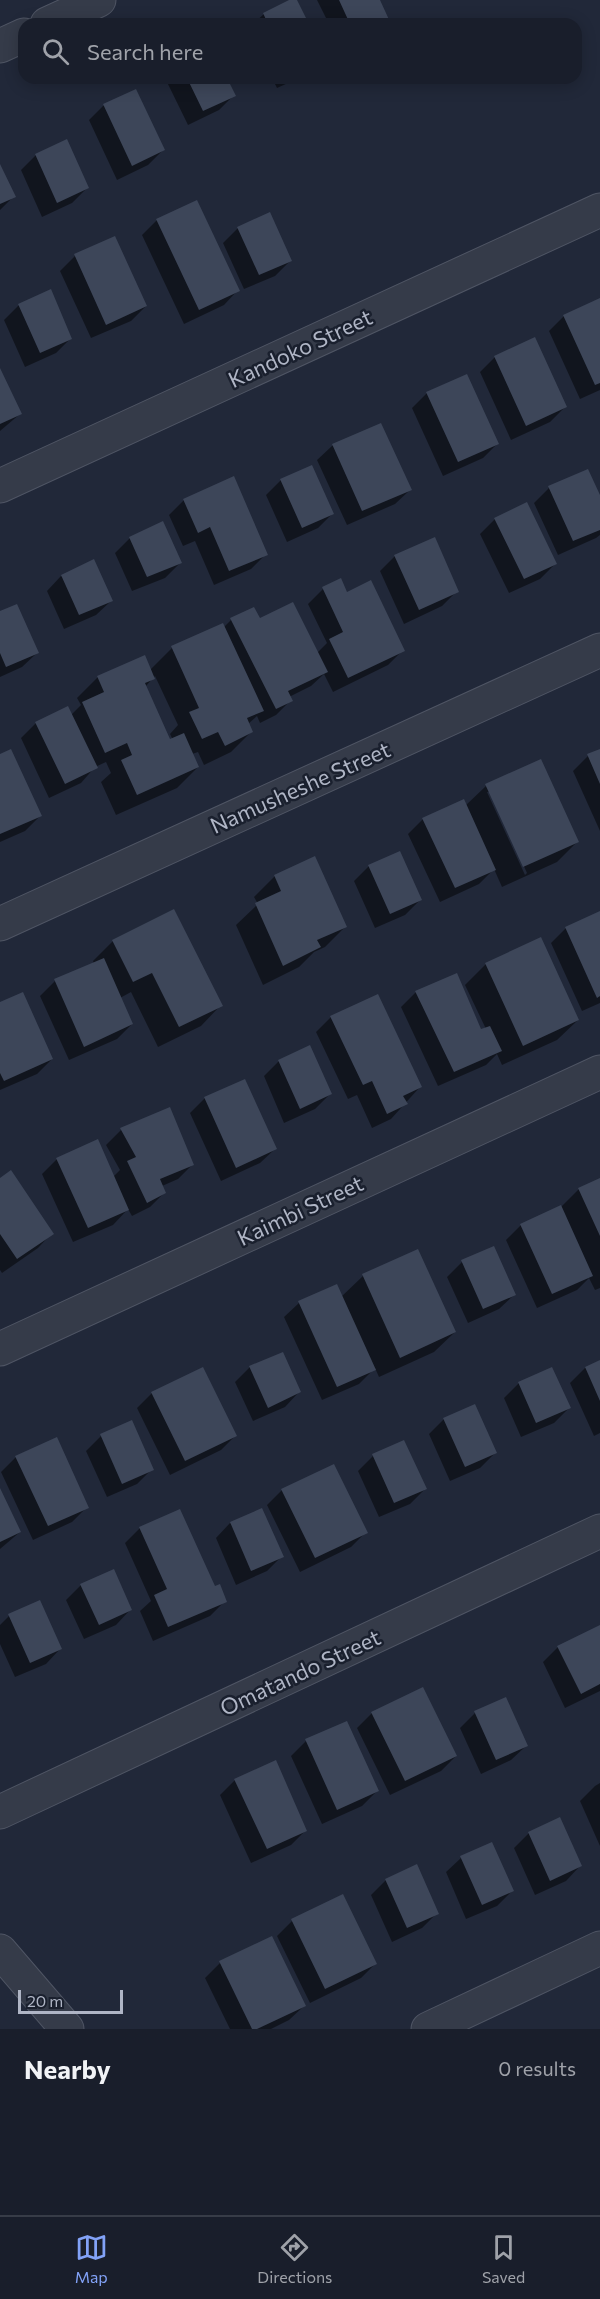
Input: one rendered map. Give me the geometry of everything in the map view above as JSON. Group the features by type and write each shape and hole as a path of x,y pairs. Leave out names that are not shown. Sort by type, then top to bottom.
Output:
{"street":[{"path":"60,18 99,0"},
{"path":"0,46 18,38"},
{"name":"Kandoko Street","path":"0,486 600,210"},
{"name":"Namusheshe Street","path":"0,924 600,650"},
{"name":"Kaimbi Street","path":"0,1349 600,1072"},
{"name":"Omatando Street","path":"0,1812 600,1531"},
{"path":"428,2029 600,1948"},
{"path":"0,1951 67,2029"}],"building":[{"path":"289,0 297,0 306,18 265,18 263,13"},
{"path":"339,0 380,0 388,18 347,18"},
{"path":"190,84 230,84 236,96 203,111"},
{"path":"136,89 165,150 132,166 103,104"},
{"path":"67,139 89,188 57,203 35,154"},
{"path":"0,164 16,197 0,204"},
{"path":"197,200 240,291 199,310 156,219"},
{"path":"270,212 292,261 259,275 237,227"},
{"path":"115,236 147,306 106,325 74,254"},
{"path":"51,289 72,339 40,353 18,304"},
{"path":"600,298 600,383 595,385 563,315"},
{"path":"535,337 567,407 526,426 494,356"},
{"path":"0,368 22,414 0,424"},
{"path":"467,374 499,444 458,462 426,392"},
{"path":"381,423 412,490 362,511 332,444"},
{"path":"312,465 334,514 302,528 280,479"},
{"path":"588,469 600,495 600,530 573,541 548,486"},
{"path":"234,476 268,555 229,571 210,527 198,533 183,499"},
{"path":"527,502 557,564 524,579 494,518"},
{"path":"163,521 182,563 147,577 129,537"},
{"path":"435,537 459,592 419,610 394,555"},
{"path":"94,559 113,601 79,615 61,575"},
{"path":"341,578 347,592 371,580 405,651 348,678 329,639 343,632 322,587"},
{"path":"293,602 328,672 288,691 293,701 276,709 230,618 254,607 260,618"},
{"path":"17,604 39,653 6,667 0,653 0,611"},
{"path":"223,623 264,711 247,718 253,732 225,746 218,732 202,739 189,712 199,708 171,646"},
{"path":"145,655 155,679 145,683 170,739 184,733 199,767 137,795 121,760 132,755 127,743 105,753 82,702 104,692 97,676"},
{"path":"68,706 98,768 65,784 35,722"},
{"path":"11,749 42,816 0,834 0,754"},
{"path":"600,749 600,784 587,754"},
{"path":"541,759 579,842 523,867 485,784"},
{"path":"464,799 496,870 455,888 422,818"},
{"path":"400,851 422,900 390,914 368,865"},
{"path":"315,856 347,927 317,940 321,947 283,966 255,903 281,891 274,875"},
{"path":"174,909 223,1006 179,1027 152,973 133,982 112,940"},
{"path":"600,911 600,996 597,998 565,927"},
{"path":"541,937 579,1020 523,1046 485,963"},
{"path":"104,958 133,1024 84,1047 54,979"},
{"path":"457,973 481,1029 490,1026 502,1051 454,1072 415,991"},
{"path":"23,992 53,1059 4,1081 0,1073 0,1002"},
{"path":"378,994 422,1087 403,1096 408,1104 387,1114 372,1081 363,1085 330,1016"},
{"path":"310,1045 332,1094 300,1109 278,1060"},
{"path":"245,1079 277,1149 236,1168 204,1097"},
{"path":"170,1107 194,1165 160,1179 166,1193 147,1203 127,1161 136,1157 120,1128"},
{"path":"98,1139 129,1210 88,1228 56,1158"},
{"path":"11,1170 54,1234 17,1259 0,1234 0,1178"},
{"path":"600,1178 600,1236 578,1188"},
{"path":"561,1205 593,1276 552,1294 520,1224"},
{"path":"494,1246 516,1295 483,1309 461,1260"},
{"path":"418,1249 456,1332 400,1358 362,1274"},
{"path":"337,1284 376,1370 337,1387 298,1301"},
{"path":"283,1352 301,1392 268,1408 249,1366"},
{"path":"600,1360 600,1401 585,1367"},
{"path":"203,1367 237,1436 185,1461 151,1392"},
{"path":"552,1367 571,1408 536,1423 518,1382"},
{"path":"475,1404 497,1453 465,1467 443,1418"},
{"path":"132,1420 154,1470 122,1484 100,1434"},
{"path":"57,1437 89,1508 48,1526 15,1456"},
{"path":"404,1440 427,1489 394,1503 372,1454"},
{"path":"334,1464 368,1533 315,1558 281,1489"},
{"path":"0,1488 21,1532 0,1542"},
{"path":"262,1508 284,1557 251,1571 230,1522"},
{"path":"180,1509 215,1586 220,1584 227,1602 168,1627 154,1595 167,1589 139,1527"},
{"path":"114,1569 132,1610 99,1625 80,1584"},
{"path":"40,1600 62,1649 30,1663 8,1614"},
{"path":"600,1625 600,1684 581,1694 557,1646"},
{"path":"423,1687 457,1756 405,1781 371,1712"},
{"path":"506,1697 528,1746 496,1760 474,1711"},
{"path":"347,1721 379,1791 337,1810 305,1739"},
{"path":"276,1760 307,1831 267,1849 234,1779"},
{"path":"560,1817 582,1866 550,1881 528,1832"},
{"path":"492,1842 514,1891 482,1905 460,1856"},
{"path":"417,1864 439,1914 407,1928 385,1879"},
{"path":"343,1894 377,1964 325,1989 291,1919"},
{"path":"272,1936 306,2006 257,2029 252,2029 219,1961"}]}
